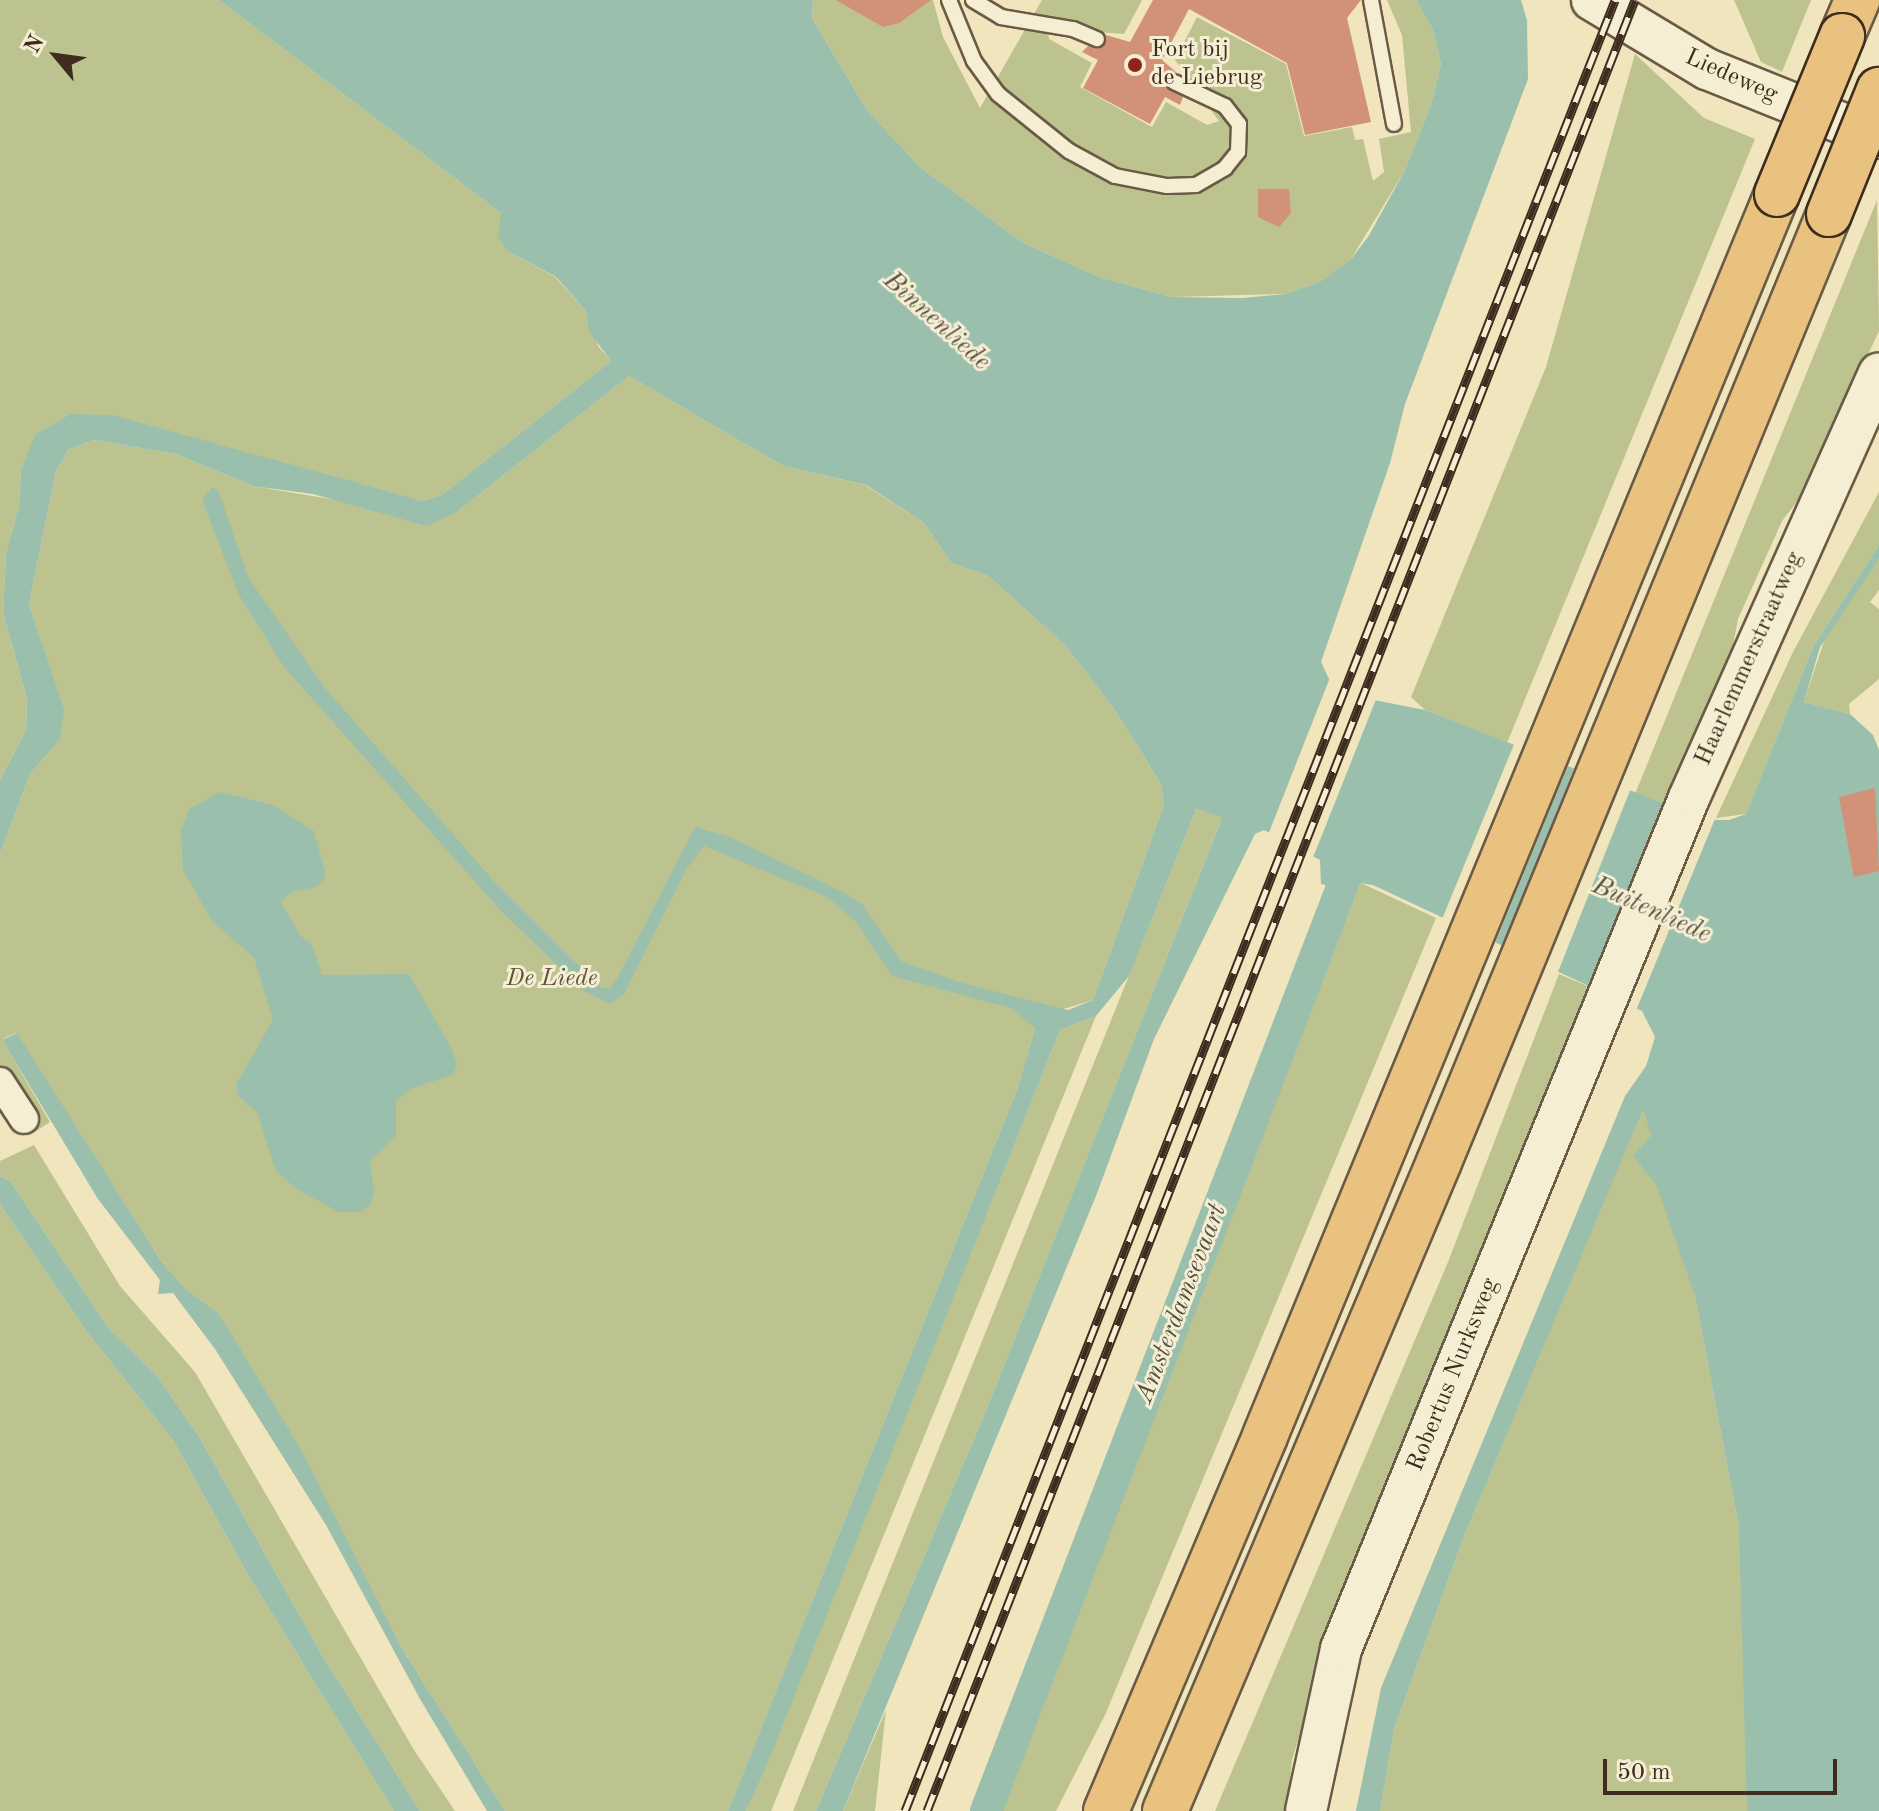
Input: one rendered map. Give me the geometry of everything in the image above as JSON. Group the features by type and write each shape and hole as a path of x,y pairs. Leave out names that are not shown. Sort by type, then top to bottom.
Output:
{"main road":[{"name":"Liedeweg","path":"1592,0 1707,69 1879,138"},
{"path":"1106,1811 1432,1038 1849,18"},
{"path":"1165,1810 1482,1060 1879,90"},
{"name":"Haarlemmerstraatweg","path":"1628,947 1689,798 1879,374"},
{"name":"Robertus Nurksweg","path":"1306,1811 1341,1649 1628,947"}],"street":[{"path":"0,1082 24,1119"}],"lane":[{"path":"949,0 974,61 998,94 1069,151 1115,176 1167,186 1196,185 1225,168 1238,152 1239,124 1225,106 1174,82"},
{"path":"973,0 1001,17 1073,29 1097,39"},
{"path":"1371,0 1394,124"}],"green space":[{"path":"0,0 219,0 501,213 509,252 555,277 586,311 598,346 611,361 442,495 423,501 197,440 70,414 36,435 21,470 19,505 6,554 3,612 27,699 26,730 0,780"},
{"path":"813,0 933,0 943,37 980,108 1042,0 1142,0 1124,34 1047,28 1049,39 1092,63 1080,87 1152,127 1166,102 1207,125 1219,121 1175,60 1197,17 1286,64 1304,136 1352,127 1355,140 1363,139 1373,181 1384,172 1379,139 1411,132 1402,35 1387,0 1416,0 1432,28 1441,64 1431,105 1404,172 1351,259 1321,281 1286,294 1172,297 1099,277 1022,242 920,167 867,110 812,18"},
{"path":"1734,0 1811,0 1782,72 1761,62"},
{"path":"1635,54 1704,118 1755,139 1507,743 1425,710 1411,697 1546,367"},
{"path":"1877,200 1879,331 1803,494 1782,521 1738,619 1731,655 1664,804 1635,794"},
{"name":"De Liede","path":"629,376 783,466 865,485 924,523 951,563 988,576 1064,644 1115,710 1161,784 1164,805 1093,1000 1057,1011 1035,1028 1018,1087 728,1811 505,1811 401,1647 217,1312 185,1288 161,1261 16,1033 4,1038 7,1048 50,1122 36,1131 0,1069 0,854 30,774 60,740 44,650 29,604 56,471 68,450 94,440 176,454 253,486 348,502 458,511"},
{"path":"1879,492 1879,545 1813,647 1746,814 1716,818 1793,652"},
{"path":"1879,559 1879,590 1870,602 1879,609 1879,679 1849,704 1850,714 1804,702 1826,635"},
{"path":"1196,809 1221,815 1221,821 985,1413 816,1811 793,1811"},
{"path":"1361,883 1436,918 1105,1715 1056,1811 997,1811"},
{"path":"1559,974 1592,988 1351,1568 1292,1760 1287,1811 1215,1811 1448,1262"},
{"path":"1096,1016 771,1811 746,1811 1060,1030"},
{"path":"1643,1107 1695,1296 1739,1528 1761,1811 1380,1811 1395,1726 1463,1539"},
{"path":"34,1145 120,1286 195,1372 414,1750 455,1811 420,1811 322,1655 201,1440 159,1378 109,1329 10,1181 0,1176 0,1161"},
{"path":"0,1204 87,1332 173,1440 247,1573 394,1811 0,1811"},
{"path":"886,1710 875,1811 843,1811"}],"water":[{"path":"219,0 813,0 812,18 867,110 920,167 1022,242 1099,277 1172,297 1242,298 1286,294 1321,281 1351,259 1368,237 1404,172 1431,105 1441,64 1432,28 1416,0 1521,0 1527,20 1528,79 1405,404 1390,463 1321,662 1329,679 1374,700 1425,710 1706,820 1729,820 1746,814 1813,647 1879,545 1879,559 1820,647 1804,702 1850,714 1873,735 1879,750 1879,1811 1747,1811 1739,1528 1695,1296 1656,1184 1633,1156 1651,1136 1643,1109 1463,1539 1395,1726 1380,1811 1356,1811 1381,1688 1625,1096 1646,1066 1655,1037 1642,1011 1373,885 1360,883 1354,892 1321,884 1320,860 1264,830 1255,834 1154,1039 1096,1196 843,1811 816,1811 985,1413 1221,821 1220,816 1196,809 1129,976 1096,1016 1060,1030 768,1762 746,1811 728,1811 1018,1087 1035,1028 1011,1008 892,976 856,922 827,897 704,846 686,870 624,994 610,1004 584,991 503,913 284,667 239,595 202,500 211,488 218,489 248,577 325,688 493,880 600,987 610,989 617,979 695,827 730,837 841,891 863,905 901,961 959,982 1068,1010 1093,1000 1164,805 1161,784 1115,710 1064,644 988,576 951,563 924,523 866,485 783,466 629,376 458,511 427,526 313,494 253,486 176,454 94,440 68,450 56,471 29,604 64,710 60,740 30,774 0,854 0,780 26,730 27,699 3,612 6,554 19,505 21,470 35,435 70,414 112,415 423,501 442,495 611,361 590,333 586,311 556,277 509,252 498,238 501,213"},
{"path":"220,792 273,805 314,831 326,876 317,887 291,892 281,902 300,935 312,945 322,975 409,974 452,1049 457,1066 452,1075 410,1089 396,1101 396,1135 370,1161 374,1192 370,1205 361,1212 339,1212 295,1188 275,1169 257,1112 239,1097 236,1084 273,1020 254,958 212,921 183,870 181,831 189,809"},
{"path":"17,1033 161,1261 185,1288 217,1312 229,1330 303,1453 401,1647 505,1811 487,1811 420,1699 326,1525 215,1349 173,1293 158,1294 160,1280 98,1199 7,1048 4,1039"},
{"path":"0,1176 10,1181 109,1329 159,1378 201,1440 322,1655 420,1811 394,1811 247,1573 173,1440 87,1332 0,1204"}],"pier":[{"path":"1331,675 1377,697 1312,860 1268,835"},
{"path":"1515,742 1569,763 1493,948 1440,924"},
{"path":"1575,766 1631,788 1556,977 1501,952"},
{"path":"1669,802 1707,816 1717,814 1635,1013 1590,992"}],"building":[{"path":"836,0 931,0 899,23 883,27"},
{"path":"1153,0 1361,0 1347,18 1371,122 1305,135 1287,63 1189,9 1162,60 1177,73 1168,74 1164,84 1183,97 1180,105 1165,97 1150,124 1083,88 1098,60 1082,52 1088,46 1102,47 1106,35 1130,42"},
{"path":"1258,189 1289,189 1291,213 1279,227 1258,217"},
{"path":"1875,788 1879,871 1854,877 1839,797"}],"waterway":[{"name":"Amsterdamsevaart","path":"986,1811 1356,851"}],"railway":[{"path":"905,1811 1615,0"},
{"path":"927,1811 1635,0"}],"place":[{"name":"Fort bij de Liebrug","path":"1135,65"}],"water label":[{"name":"Binnenliede","path":"936,322"},
{"name":"Buitenliede","path":"1651,911"}]}
